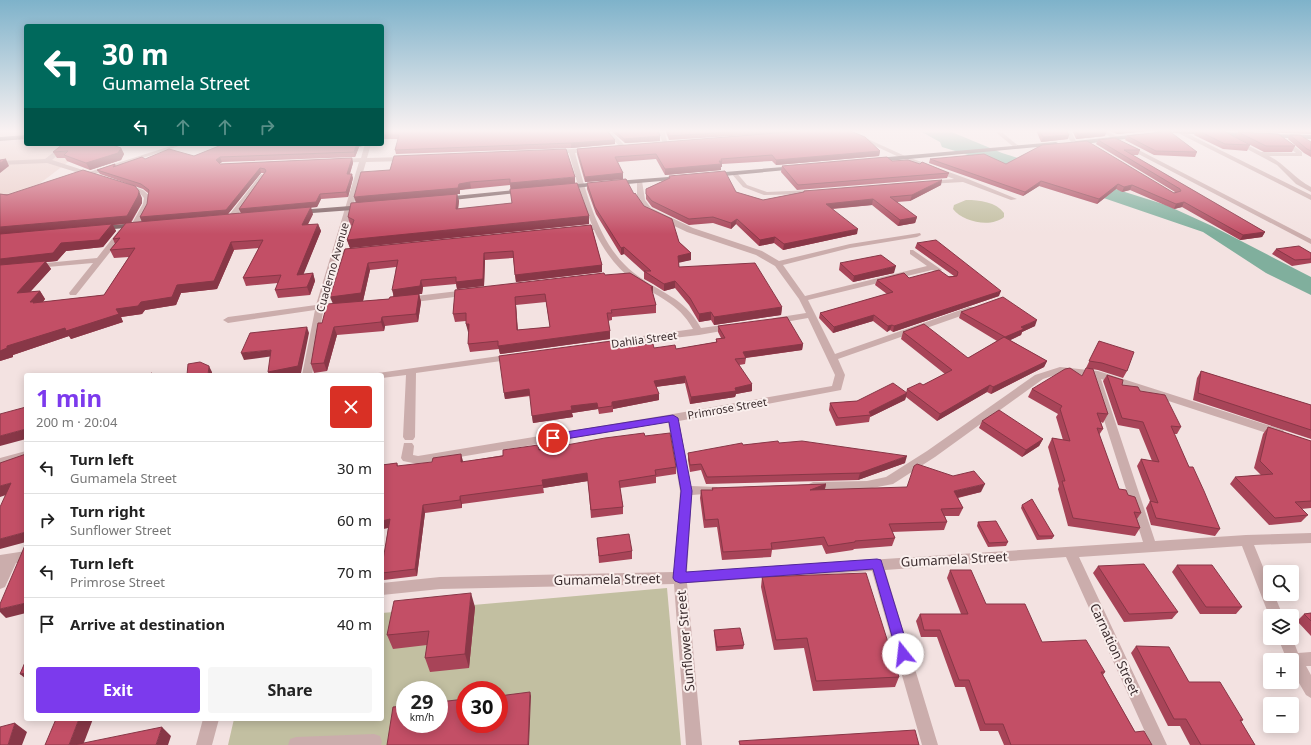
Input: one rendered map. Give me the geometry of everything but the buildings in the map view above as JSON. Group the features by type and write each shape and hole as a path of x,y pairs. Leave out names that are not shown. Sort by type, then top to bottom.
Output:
{"main road":[{"path":"702,176 800,168"},
{"path":"558,188 686,177"},
{"path":"434,200 535,190"},
{"path":"289,213 370,206"},
{"path":"229,218 245,216"},
{"path":"95,228 135,225"}],"street":[{"path":"58,165 104,179"},
{"path":"89,174 118,165"},
{"name":"Cuaderno Avenue","path":"307,373 320,308 362,165"},
{"path":"575,165 581,186 597,227 609,250 625,274 668,297 685,311 699,332"},
{"path":"924,165 1014,199"},
{"path":"1166,165 1311,242"},
{"path":"1245,165 1311,198"},
{"path":"1280,165 1298,183 1311,190"},
{"path":"734,173 745,186 766,194 818,192"},
{"path":"229,218 263,175"},
{"path":"919,184 966,180"},
{"name":"Primrose Street","path":"411,371 407,458 418,460 673,418 837,388 840,375 812,315 803,299 778,264 759,253 690,230 648,210 641,200 638,182"},
{"path":"72,293 98,260 135,225 147,204 148,197 141,191 119,184"},
{"path":"573,230 597,227"},
{"path":"778,264 850,246 917,235"},
{"path":"336,254 367,250"},
{"path":"913,252 946,275"},
{"path":"27,267 98,260"},
{"path":"803,299 934,267"},
{"path":"399,300 478,291"},
{"path":"832,358 983,305"},
{"path":"228,320 320,308 351,306"},
{"path":"767,322 812,315"},
{"name":"Dahlia Street","path":"590,347 737,326"},
{"path":"384,375 520,356"},
{"path":"804,488 867,485 889,481 937,450 1039,377 1060,370 1094,373 1289,437"},
{"path":"1094,373 1151,547"},
{"name":"Sunflower Street","path":"673,418 686,491 680,578 694,745"},
{"path":"0,462 24,456"},
{"path":"686,491 726,490"},
{"name":"Gumamela Street","path":"384,589 440,583 680,578 877,564 1071,553 1246,540 1311,538"},
{"path":"1246,540 1273,609"},
{"name":"Carnation Street","path":"1071,553 1159,745"},
{"path":"0,582 5,560 24,556"},
{"path":"877,564 930,745"},
{"path":"1299,660 1311,659"},
{"path":"1299,669 1311,690"},
{"path":"204,745 210,721"},
{"path":"296,745 374,742"}],"shaded area":[{"path":"0,165 64,165 26,194 0,200"},
{"path":"1001,165 1039,165 1166,205 1212,226 1311,277 1311,295 1266,273 1203,232 1051,180"},
{"path":"966,200 977,200 997,206 1004,213 1004,217 985,223 963,217 953,209 954,205"},
{"path":"667,588 681,745 228,745 234,721 384,721 384,613"}],"route":[{"path":"553,438 673,418 686,491 680,578 877,564 903,654"}]}
